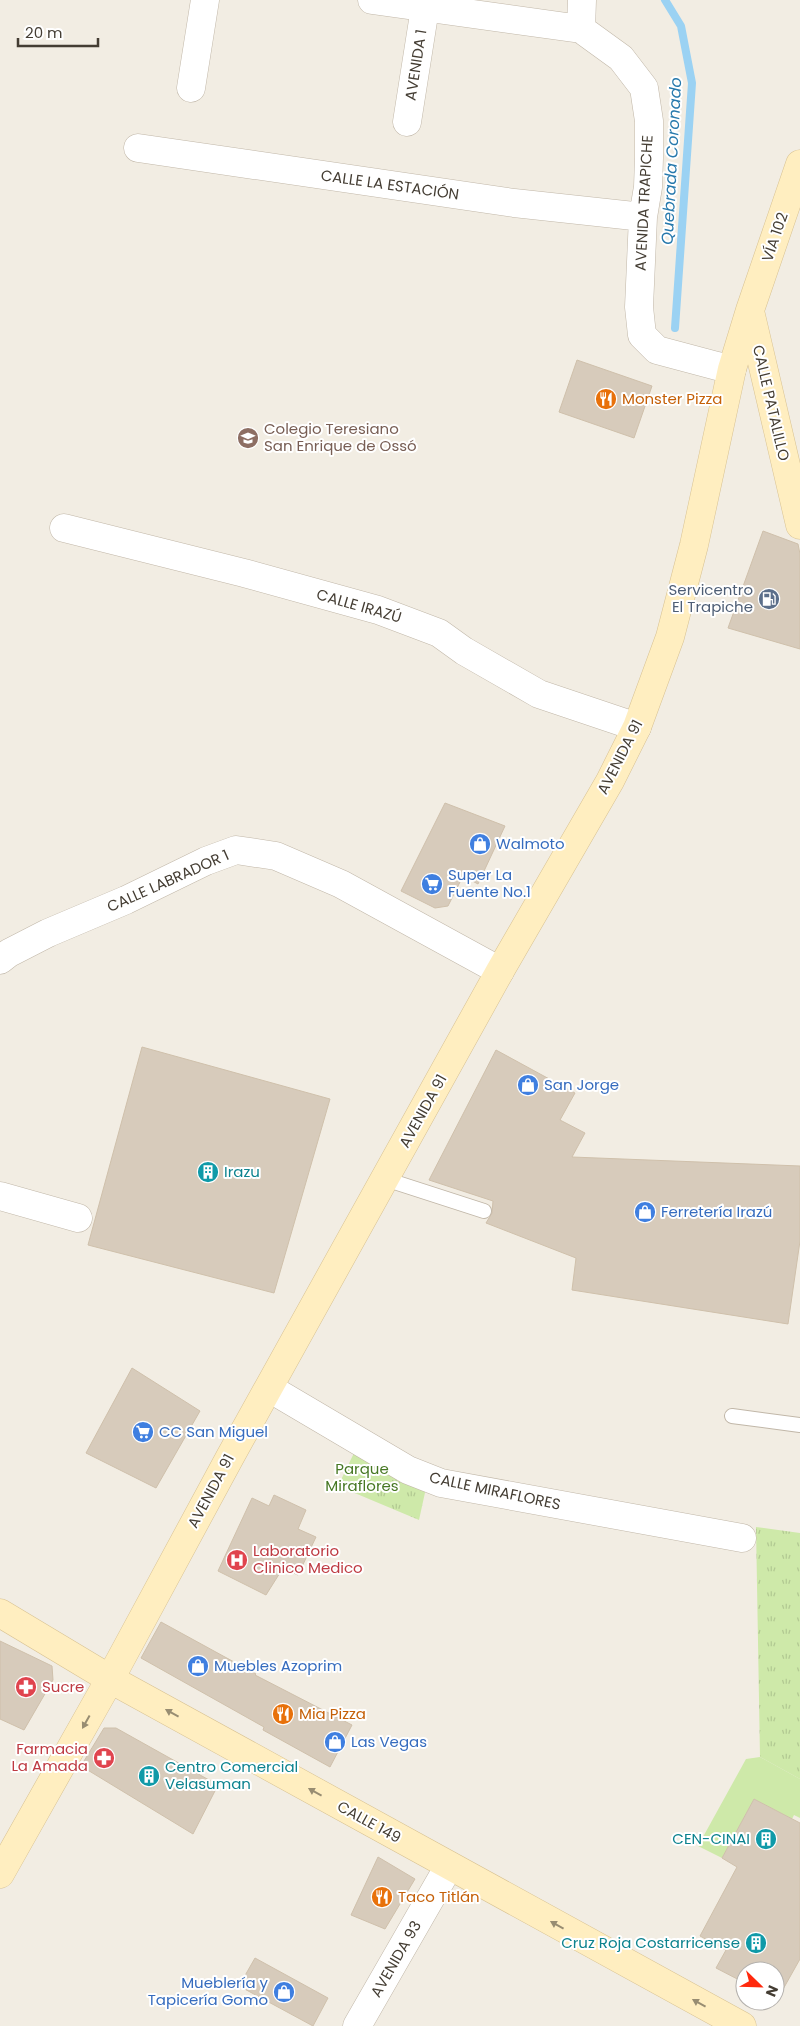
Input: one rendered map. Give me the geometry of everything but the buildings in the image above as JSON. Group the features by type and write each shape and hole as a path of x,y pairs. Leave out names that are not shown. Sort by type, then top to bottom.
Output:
{"main road":[{"name":"VÍA 102","path":"750,310 800,164"},
{"path":"765,371 769,297 780,224"},
{"name":"AVENIDA 91","path":"0,1874 110,1679 230,1457 500,971 610,781 637,728 670,637 694,546 732,369 750,310"},
{"name":"CALLE PATALILLO","path":"750,310 800,525"},
{"name":"CALLE 149","path":"0,1613 110,1679 742,2026"}],"street":[{"path":"191,88 205,0"},
{"path":"372,0 581,29 582,0"},
{"name":"AVENIDA 1","path":"407,122 425,8"},
{"name":"AVENIDA TRAPICHE","path":"581,29 621,58 644,88 649,121 649,158 648,186 643,217 639,307 642,335 657,350 732,369"},
{"name":"CALLE LA ESTACIÓN","path":"138,148 514,203 643,217"},
{"name":"CALLE IRAZÚ","path":"64,528 244,573 378,610 439,633 464,651 539,694 637,728"},
{"name":"CALLE LABRADOR 1","path":"0,960 48,933 126,900 206,861 236,850 276,856 341,884 500,971"},
{"path":"0,1196 78,1218"},
{"name":"CALLE MIRAFLORES","path":"269,1388 408,1470 442,1483 742,1538"},
{"name":"AVENIDA 93","path":"357,2026 449,1866"}],"lane":[{"path":"385,1179 484,1211"},
{"path":"732,1416 800,1425"}],"green space":[{"name":"Parque Miraflores","path":"354,1453 426,1488 419,1520 338,1486"},
{"path":"756,1527 800,1533 800,1779 760,1757"},
{"path":"760,1757 800,1779 800,1818 794,1815 792,1819 754,1799 722,1858 698,1846 746,1759"}],"waterway":[{"name":"Quebrada Coronado","path":"665,0 681,26 692,83 675,328"}],"place":[{"name":"Monster Pizza","path":"606,399"},
{"name":"Colegio Teresiano San Enrique de Ossó","path":"248,438"},
{"name":"Servicentro El Trapiche","path":"769,599"},
{"name":"Walmoto","path":"480,844"},
{"name":"Super La Fuente No.1","path":"432,884"},
{"name":"San Jorge","path":"528,1085"},
{"name":"Irazu","path":"208,1172"},
{"name":"Ferretería Irazú","path":"645,1212"},
{"name":"CC San Miguel","path":"143,1432"},
{"name":"Laboratorio Clinico Medico","path":"237,1560"},
{"name":"Muebles Azoprim","path":"198,1666"},
{"name":"Sucre","path":"26,1687"},
{"name":"Mia Pizza","path":"283,1714"},
{"name":"Las Vegas","path":"335,1742"},
{"name":"Farmacia La Amada","path":"104,1758"},
{"name":"Centro Comercial Velasuman","path":"149,1776"},
{"name":"CEN-CINAI","path":"766,1839"},
{"name":"Taco Titlán","path":"382,1897"},
{"name":"Cruz Roja Costarricense","path":"756,1943"},
{"name":"Mueblería y Tapicería Gomo","path":"284,1992"}]}
